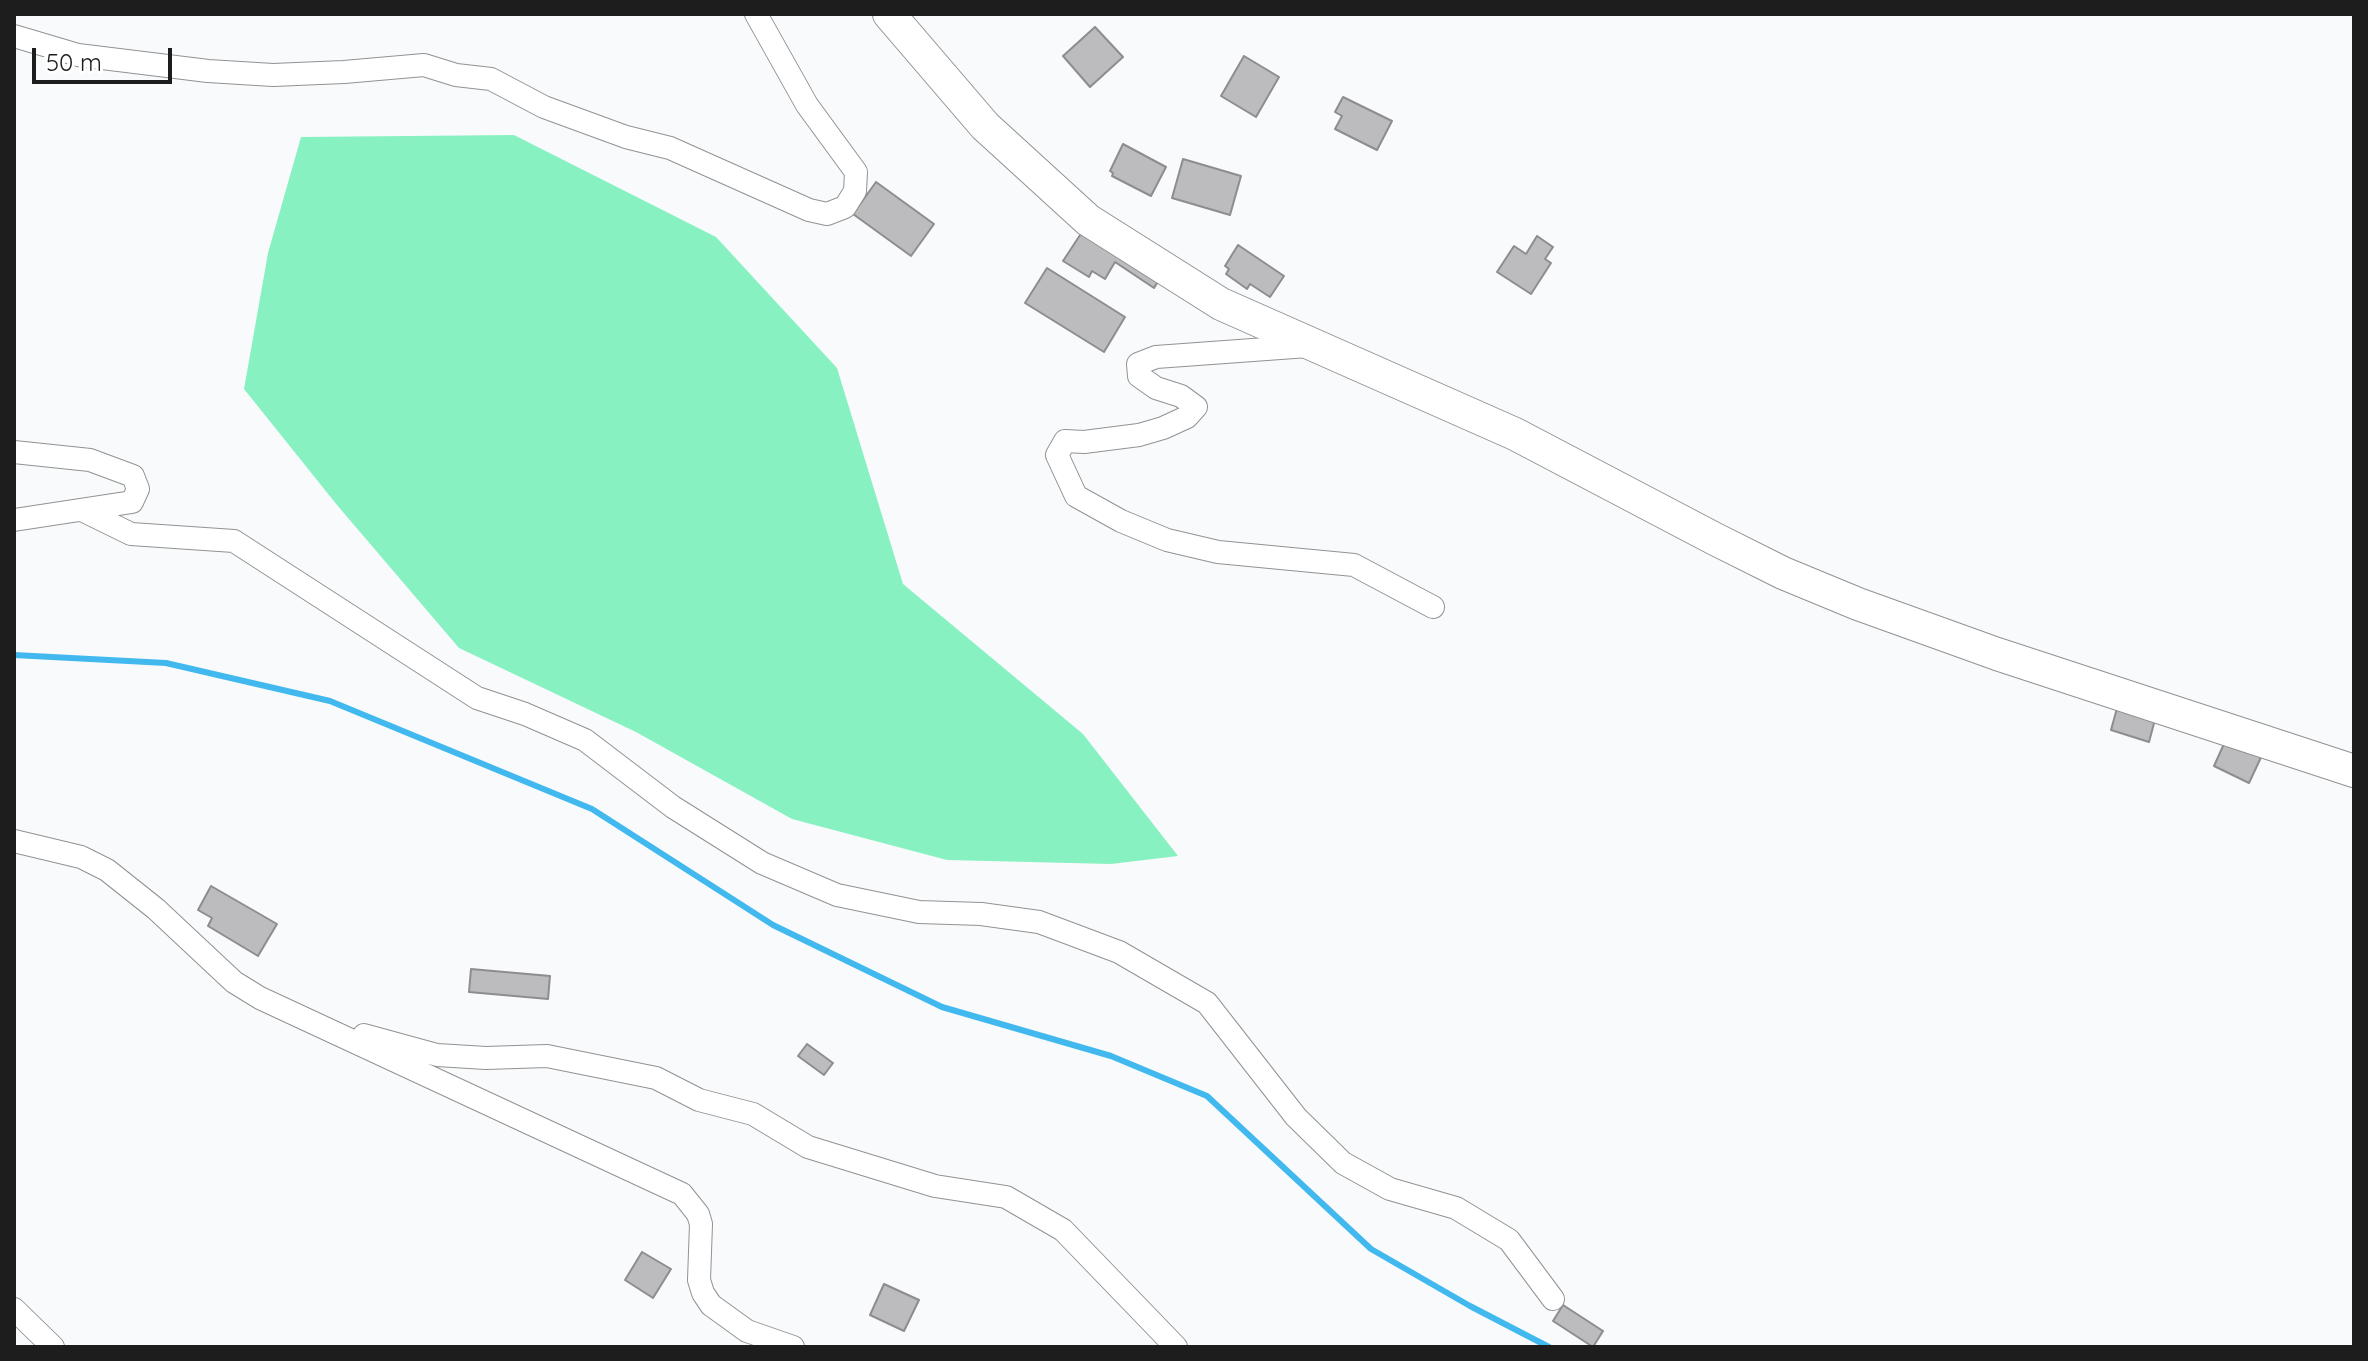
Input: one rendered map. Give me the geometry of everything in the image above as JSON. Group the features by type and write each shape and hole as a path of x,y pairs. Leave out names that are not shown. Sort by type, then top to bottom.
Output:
{"street":[{"path":"14,36 78,55 208,71 273,75 424,65 456,75 491,79 544,107 626,137 670,148 809,210 827,214 845,207 855,191 856,172 807,105 773,39 756,14"},
{"path":"889,14 985,126 1088,220 1221,304 1515,434 1783,573 1858,604 1968,645 2354,771"},
{"path":"1313,345 1156,357 1138,364 1139,376 1156,388 1181,396 1196,407 1187,417 1175,423 1139,435 1084,442 1065,441 1057,455 1076,496 1121,521 1167,540 1218,552 1354,565 1433,607"},
{"path":"14,452 90,460 133,476 138,489 132,502 14,520"},
{"path":"82,510 131,534 234,541 477,698 525,714 585,740 673,807 762,863 837,895 919,912 981,914 1039,922 1119,952 1207,1003 1296,1117 1343,1163 1390,1189 1456,1208 1509,1240 1553,1299"},
{"path":"14,841 81,857 107,870 156,909 206,959 260,998 682,1194 698,1214 701,1224 699,1280 711,1305 747,1331 793,1347"},
{"path":"327,1029 373,1036 437,1055 486,1058 547,1056 656,1078 699,1100 753,1114 808,1147 935,1186 1006,1197 1063,1230 1176,1347"},
{"path":"14,1309 53,1347"}],"green space":[{"path":"514,135 716,237 837,368 903,584 1083,734 1178,856 1111,864 947,860 792,819 636,732 459,648 337,505 244,389 268,253 301,137"}],"building":[{"path":"1095,27 1123,57 1090,87 1063,56"},
{"path":"1244,56 1279,77 1256,117 1221,96"},
{"path":"1343,97 1392,121 1377,150 1335,129 1342,116 1335,112"},
{"path":"1123,144 1166,167 1151,196 1112,176 1110,171"},
{"path":"1183,159 1241,176 1230,215 1172,198"},
{"path":"876,182 934,224 911,256 853,214"},
{"path":"1086,226 1162,275 1154,288 1115,262 1105,279 1092,271 1089,277 1063,261"},
{"path":"1537,236 1553,247 1545,259 1551,263 1531,294 1497,272 1514,246 1526,254"},
{"path":"1238,245 1284,276 1270,297 1250,284 1247,289 1226,274 1229,269 1225,266"},
{"path":"1047,268 1125,317 1104,352 1025,303"},
{"path":"2119,701 2157,712 2149,742 2111,730"},
{"path":"2228,735 2264,751 2249,783 2214,766"},
{"path":"211,886 277,924 258,956 208,926 212,918 198,910"},
{"path":"471,969 550,976 548,999 469,992"},
{"path":"807,1044 833,1063 824,1075 798,1056"},
{"path":"642,1252 671,1269 653,1298 625,1280"},
{"path":"884,1284 919,1300 904,1331 870,1315"},
{"path":"1563,1305 1603,1331 1593,1347 1553,1321"}],"waterway":[{"path":"14,655 166,663 330,701 592,809 773,925 942,1007 1111,1056 1207,1096 1371,1249 1549,1347"}]}
